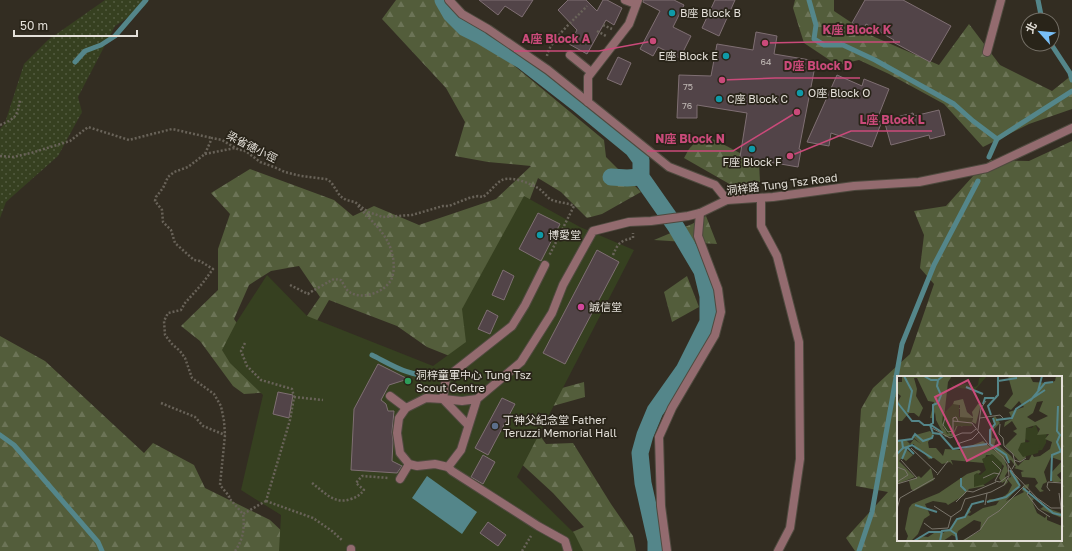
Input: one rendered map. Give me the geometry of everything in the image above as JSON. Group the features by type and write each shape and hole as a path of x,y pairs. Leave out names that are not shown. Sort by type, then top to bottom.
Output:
{"street":[{"path":"449,0 462,14 488,29 548,70 670,167 714,185 727,200"},
{"path":"588,102 588,76 629,24 637,2 625,0"},
{"path":"987,52 1001,0"},
{"path":"570,55 591,72"},
{"name":"洞梓路 Tung Tsz Road","path":"477,399 520,362 552,313 563,285 593,231 629,222 651,221 688,216 700,213 727,200 761,198 854,186 919,182 987,168 1072,128"},
{"path":"761,198 761,226 777,256 799,342 800,459 790,528 778,551"},
{"path":"667,551 661,506 659,436 672,408 715,335 721,312 718,289 698,236 700,213"},
{"path":"443,399 446,378 512,326 525,305 545,265"},
{"path":"390,396 406,408"},
{"path":"448,467 461,450 477,399 462,401 426,398 406,408 399,418 397,433 400,453 409,464 416,466 435,464 448,467 538,526 565,541 568,551"},
{"path":"443,399 468,425"},
{"path":"400,479 409,464"}],"path":[{"path":"548,70 548,49 587,6"},
{"path":"0,125 14,118 18,110 20,100"},
{"path":"0,156 14,157 31,154 70,141 88,127 129,140 172,129 212,138"},
{"name":"梁省德小徑","path":"243,514 228,498 229,496 220,485 225,435 221,406 214,394 192,378 185,358 165,336 164,321 168,313 181,310 213,269 200,261 194,260 175,243 171,230 163,222 162,210 155,201 168,177 174,172 188,167 205,154 212,138 222,140 235,148 247,152 260,162 285,172 301,176 326,179 331,182 340,196 346,200 356,202 368,212 383,217 412,215 443,206 449,206 469,198 478,196 483,197 492,190 497,183 503,180 519,180 539,189 556,202 568,203 574,206 545,265"},
{"path":"205,154 235,148"},
{"path":"290,285 308,294 324,286 329,281 336,279 341,280 347,290 354,294 363,295 372,294 386,286 391,279 394,264 392,252 385,236 356,202"},
{"path":"613,255 616,248 622,241 633,238 633,230 629,222"},
{"path":"235,551 242,539 244,520 243,514 266,501 290,420 294,397 292,389 261,380 247,366 241,351 245,343"},
{"path":"294,397 323,400"},
{"path":"161,403 195,417 203,426 225,435"},
{"path":"312,484 336,500 344,501 360,496 364,490 356,483 362,476 400,479"},
{"path":"266,501 313,518 332,531 351,550"},
{"path":"522,551 538,526"}],"green space":[{"path":"105,0 148,0 145,6 115,26 78,97 82,112 58,156 6,202 0,218 0,129 5,123 24,64 48,40"},
{"path":"396,0 435,0 604,140 606,157 641,192 602,214 587,218 561,192 538,178 522,220 477,367 427,347 397,326 329,300 304,343 293,336 320,297 299,266 271,271 249,285 234,319 260,356 272,392 244,394 233,386 200,341 181,326 218,290 218,249 230,214 211,193 250,169 334,200 353,216 374,206 419,225 496,199 531,166 488,162 455,156 465,122 446,88 382,19"},
{"path":"795,0 834,0 834,11 870,35 939,65 969,24 1000,65 1052,91 1072,75 1072,109 1029,124 983,147 944,104 889,74 859,60 837,65 804,43 793,8"},
{"path":"700,137 715,140 759,163 760,182 733,186 684,158 689,149"},
{"path":"1072,141 1072,551 855,551 846,538 888,492 856,486 861,409 873,388 910,354 934,284 920,268 924,235 914,211 946,206 974,175 991,160 1029,161"},
{"name":"洞梓童軍中心 Tung Tsz Scout Centre","path":"524,196 580,227 634,250 517,477 574,533 583,551 279,551 281,515 241,490 263,395 230,363 222,350 236,323 267,275 307,316 433,366 466,342 462,309"},
{"path":"706,216 717,244 654,240 692,224"},
{"path":"687,276 699,307 672,322 664,292"},
{"path":"0,336 45,361 144,453 153,443 194,465 205,488 270,520 303,551 0,551"},
{"path":"584,382 585,397 535,411 533,426 546,444 573,443 633,536 636,551 540,551 535,548 584,527 553,493 516,459 515,439 529,407 551,391"}],"water":[{"path":"427,476 477,512 462,534 412,498"}],"building":[{"path":"479,0 533,0 522,17 505,6 498,15"},
{"path":"568,0 586,0 597,11 603,0 607,0 622,8 614,25 606,20 587,54 569,44 577,30 558,10"},
{"path":"643,0 674,0 684,5 673,27 691,36 680,58 658,47 653,56 640,49 660,11 643,2"},
{"path":"715,0 735,0 719,36 702,28"},
{"path":"865,0 903,0 951,26 930,62 893,42 894,40 866,24 863,30 852,23"},
{"path":"756,32 777,36 774,54 816,61 799,149 801,150 798,167 740,157 747,113 697,105 697,118 677,118 679,75 711,76 717,44 753,50"},
{"path":"618,57 631,63 621,85 607,79"},
{"path":"837,75 862,86 864,79 889,89 876,122 882,121 872,147 831,133 829,146 807,142"},
{"path":"939,110 945,135 930,139 929,135 891,145 884,120 913,113 914,116"},
{"name":"博愛堂","path":"538,213 560,224 541,261 519,249"},
{"name":"誠信堂","path":"597,250 619,262 565,364 543,353"},
{"path":"503,270 514,276 504,300 492,295"},
{"path":"487,310 498,316 490,334 478,329"},
{"path":"378,364 408,379 389,385 381,400 386,404 388,411 394,411 392,461 402,466 397,473 351,470 354,409"},
{"path":"278,392 293,395 289,418 273,414"},
{"name":"丁神父紀念堂 Father Teruzzi Memorial Hall","path":"502,398 515,404 488,455 475,448"},
{"path":"483,455 495,462 483,484 471,477"},
{"path":"488,522 506,535 498,546 480,533"}],"waterway":[{"path":"75,62 85,51 101,45 115,36 146,0"},
{"path":"443,0 451,14 465,28 523,61 633,149 641,160 641,177 676,227 702,271 708,296 708,322 684,370 655,411 645,435 640,453 643,483 656,541 656,551"},
{"path":"809,0 816,25 814,39 824,45 843,45 875,60 954,104 997,139"},
{"path":"1038,0 1040,12"},
{"path":"1056,52 1070,73 1072,80"},
{"path":"989,157 997,139 1072,91"},
{"path":"611,177 641,177"},
{"path":"859,551 872,512 902,344 934,265 978,181"},
{"path":"372,355 394,367 410,373 418,375 435,375"},
{"path":"0,435 14,445 98,542 102,551"}],"place":[{"name":"B座 Block B","path":"672,13"},
{"name":"A座 Block A","path":"653,41"},
{"name":"K座 Block K","path":"765,43"},
{"name":"E座 Block E","path":"726,56"},
{"name":"D座 Block D","path":"722,80"},
{"name":"O座 Block O","path":"800,93"},
{"name":"C座 Block C","path":"719,99"},
{"name":"N座 Block N","path":"797,112"},
{"name":"F座 Block F","path":"752,149"},
{"name":"L座 Block L","path":"790,156"},
{"name":"博愛堂","path":"540,235"},
{"name":"誠信堂","path":"581,307"},
{"name":"洞梓童軍中心 Tung Tsz Scout Centre","path":"408,381"},
{"name":"丁神父紀念堂 Father Teruzzi Memorial Hall","path":"495,426"}]}
